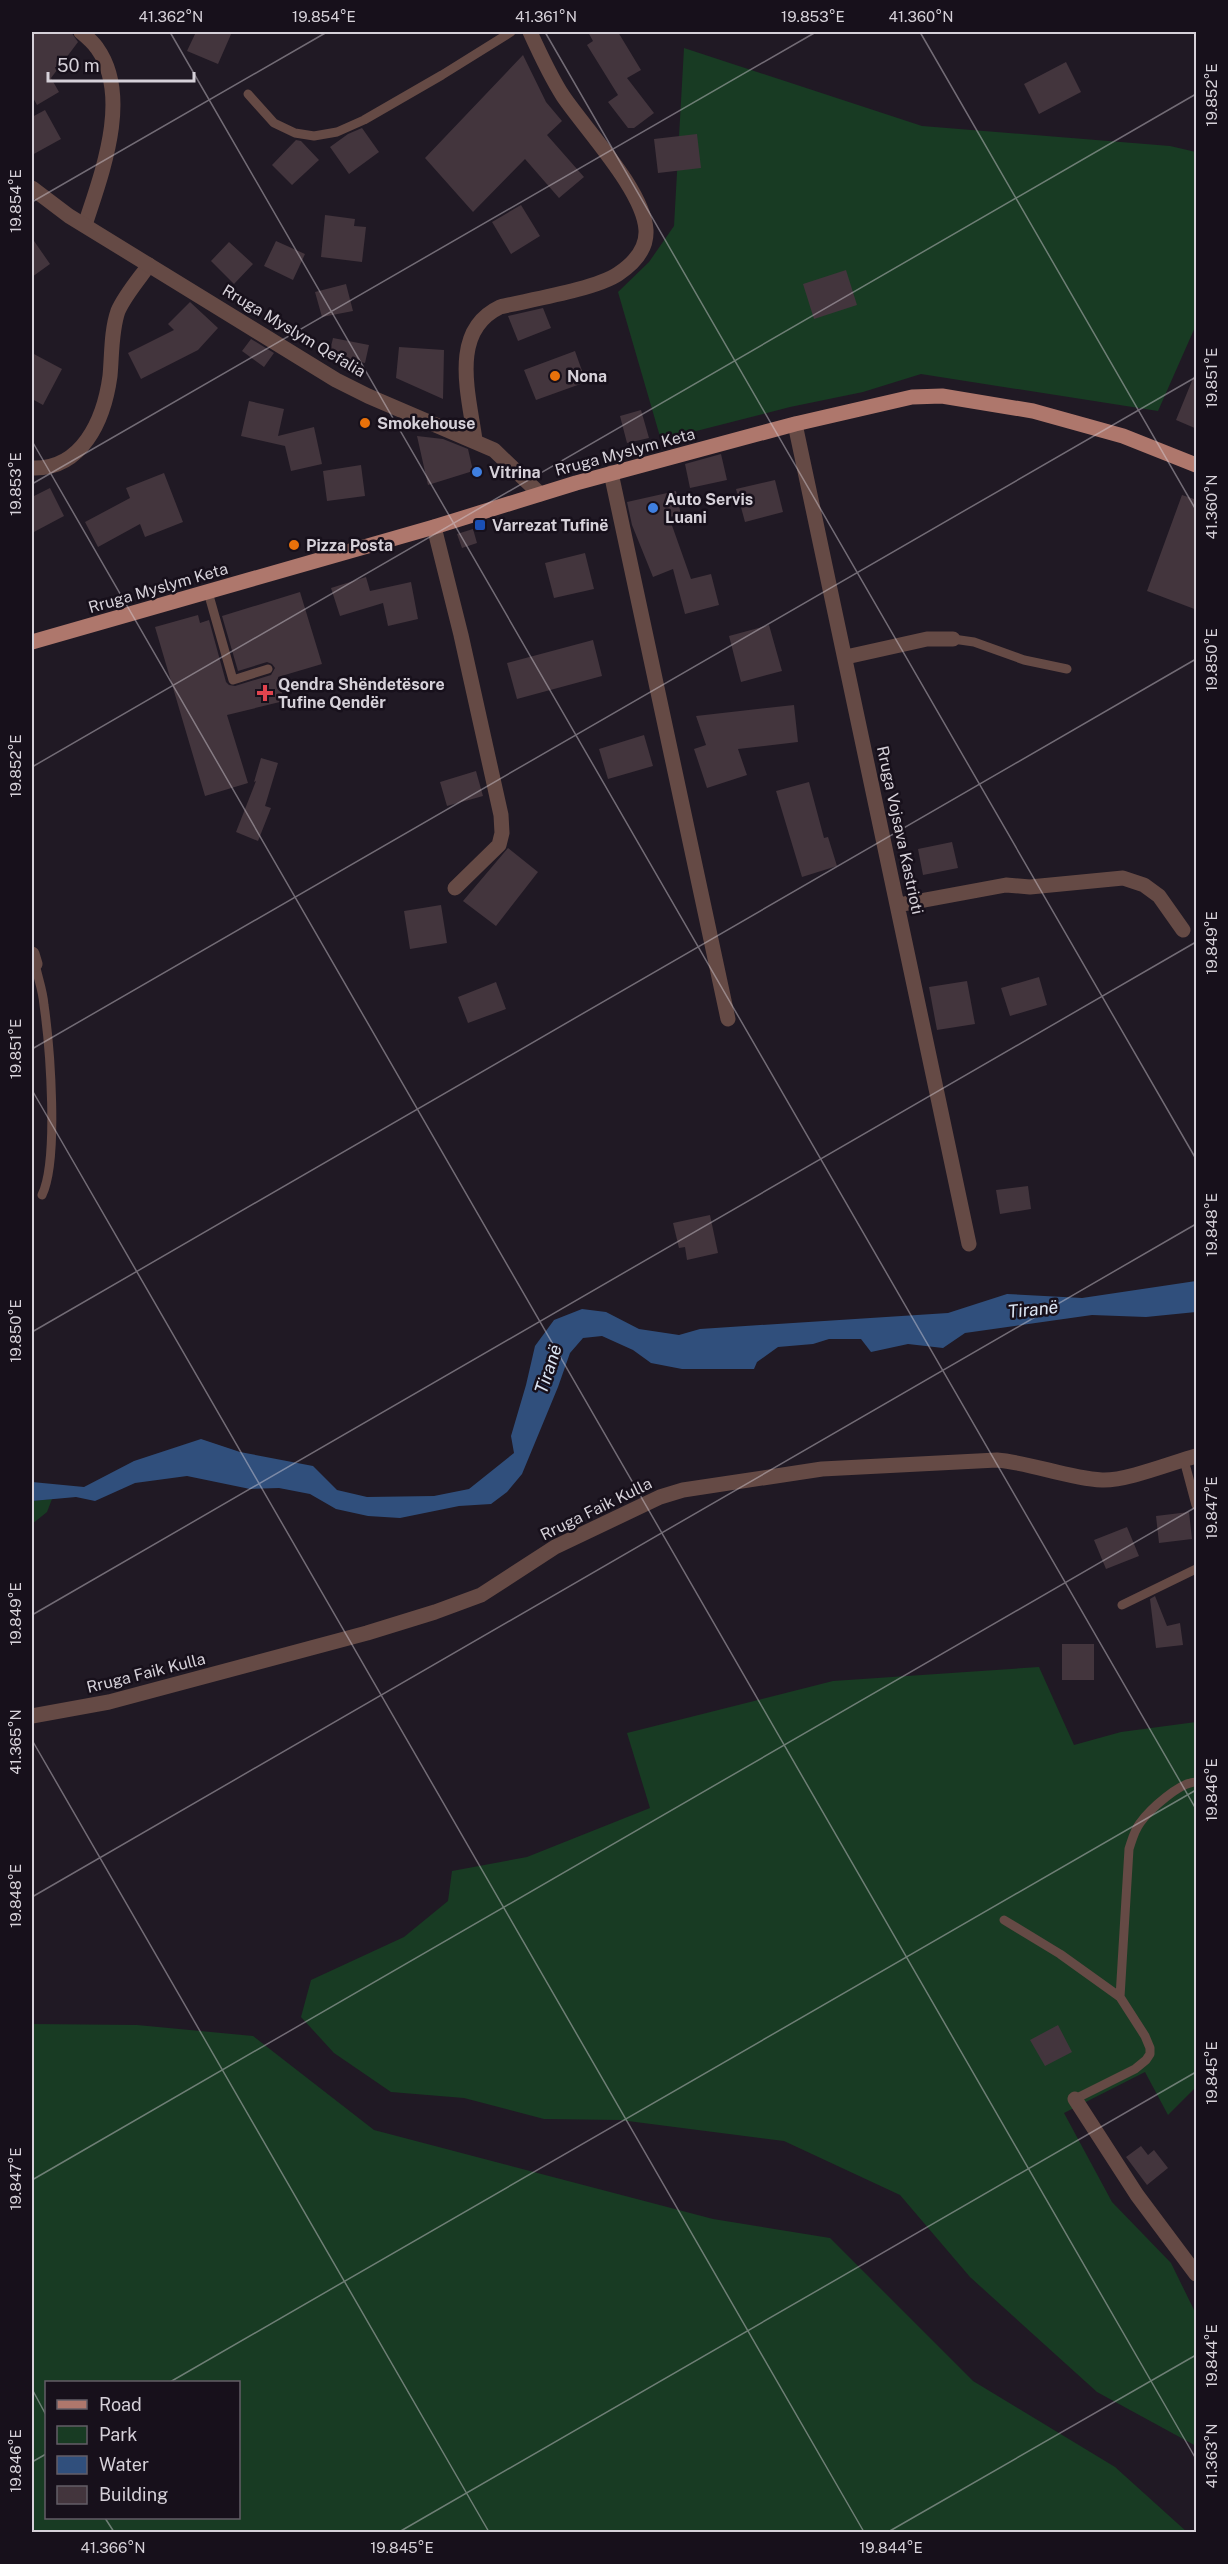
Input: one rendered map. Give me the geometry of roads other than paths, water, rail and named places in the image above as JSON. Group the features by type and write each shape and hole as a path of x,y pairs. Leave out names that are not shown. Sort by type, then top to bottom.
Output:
{"main road":[{"name":"Rruga Myslym Keta","path":"32,642 435,528 611,473 795,424 912,397 942,396 1023,410 1083,424 1123,436 1197,465"}],"street":[{"path":"81,32 98,49 113,92 111,130 104,168 85,225"},
{"path":"475,440 466,366 469,344 480,320 485,314 500,307 599,283 617,275 631,264 642,249 646,232 644,213 633,192 563,96 544,64 530,32"},
{"name":"Rruga Myslym Qefalia","path":"32,188 85,225 336,380 494,450 540,494"},
{"path":"32,468 53,467 69,459 82,448 95,429 110,379 118,311 149,265"},
{"name":"Rruga Vojsava Kastrioti","path":"795,424 969,1244"},
{"path":"611,473 728,1019"},
{"path":"435,528 501,815 502,833 499,845 455,888"},
{"path":"846,657 927,639 953,639"},
{"path":"898,905 1006,885 1030,887 1123,878 1144,885 1159,896 1183,930"},
{"name":"Rruga Faik Kulla","path":"32,1716 109,1702 367,1634 435,1612 481,1595 555,1547 660,1497 682,1490 822,1469 997,1460 1024,1462 1073,1476 1104,1480 1190,1458"},
{"path":"1075,2099 1137,2195 1197,2274"}],"lane":[{"path":"248,94 274,123 295,133 314,136 337,132 364,120 432,81 511,32"},
{"path":"208,592 233,680 268,669"},
{"path":"953,639 974,642 1024,660 1067,669"},
{"path":"34,959 44,1004 51,1126 47,1183 42,1195"},
{"path":"1190,1458 1197,1505"},
{"path":"1122,1605 1197,1569"},
{"path":"1120,1997 1129,1849 1133,1834 1140,1822 1181,1785 1197,1782"},
{"path":"1004,1920 1060,1954 1120,1997 1150,2048 1150,2054 1146,2060 1135,2069 1075,2099"}],"water":[{"name":"Tiranë","path":"1196,1281 1196,1312 1146,1317 1092,1315 965,1333 943,1348 908,1344 871,1352 861,1339 829,1339 813,1344 778,1347 757,1362 754,1369 682,1369 651,1363 633,1350 602,1336 583,1338 570,1353 522,1474 507,1492 491,1504 459,1506 400,1518 368,1516 336,1509 310,1494 279,1488 250,1489 187,1476 135,1483 95,1501 76,1497 32,1501 32,1482 84,1487 134,1461 201,1439 240,1452 313,1466 337,1490 367,1497 434,1496 469,1489 514,1453 511,1436 535,1346 554,1320 582,1309 606,1312 639,1329 679,1335 700,1329 948,1313 1007,1294 1082,1298"}],"place":[{"name":"Nona","path":"555,376"},
{"name":"Smokehouse","path":"365,423"},
{"name":"Vitrina","path":"477,472"},
{"name":"Auto Servis Luani","path":"653,508"},
{"name":"Varrezat Tufinë","path":"480,525"},
{"name":"Pizza Posta","path":"294,545"},
{"name":"Qendra Shëndetësore Tufine Qendër","path":"265,693"}]}
